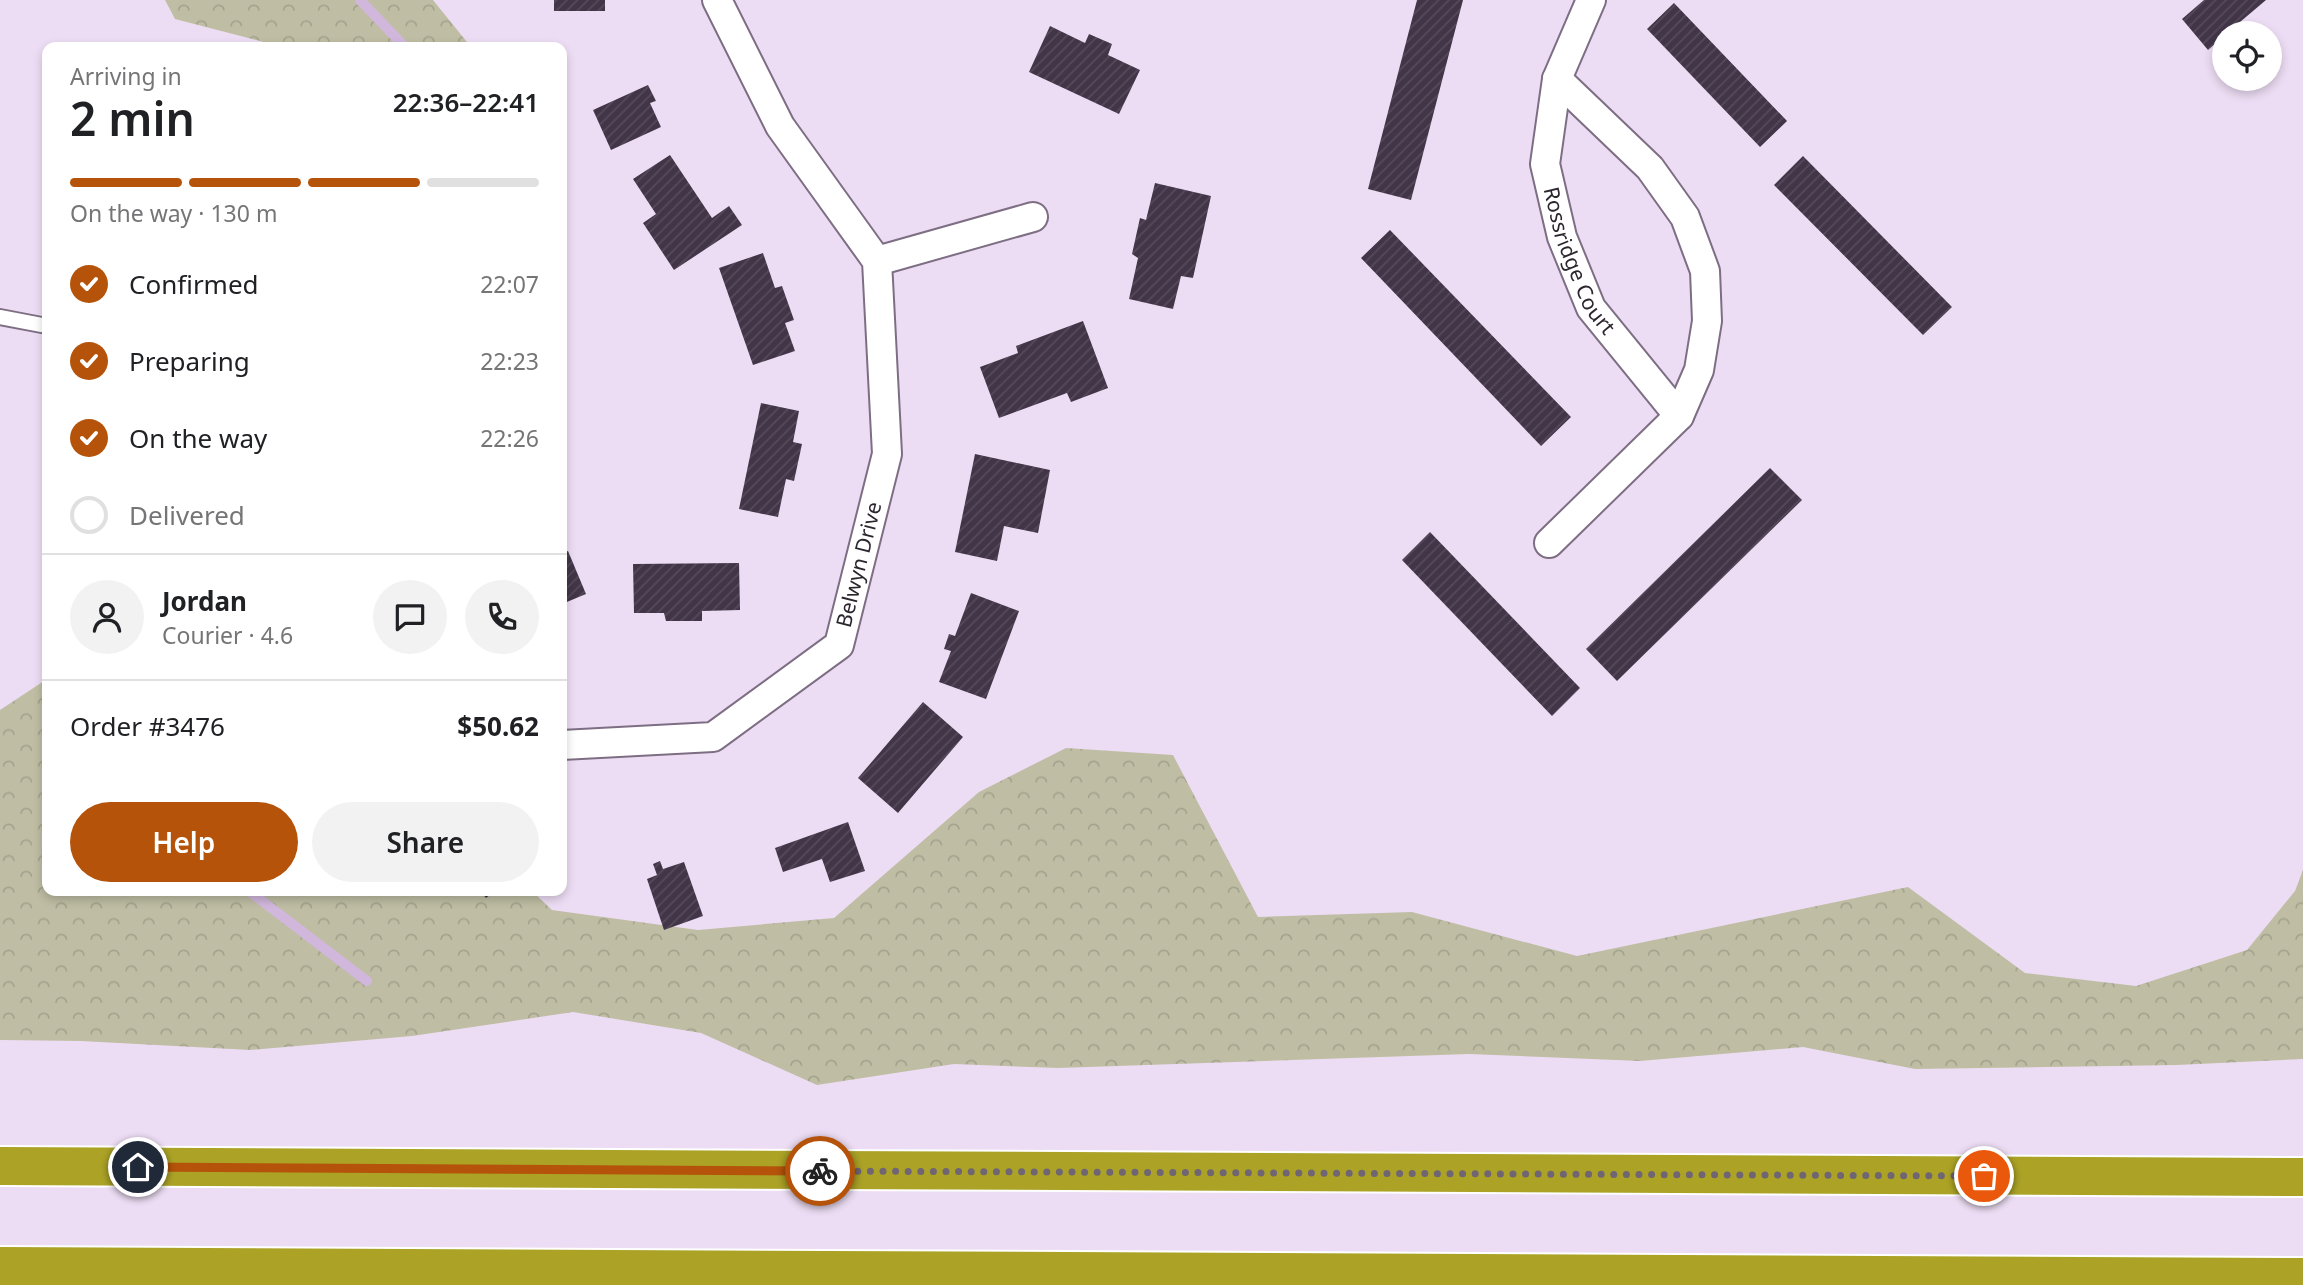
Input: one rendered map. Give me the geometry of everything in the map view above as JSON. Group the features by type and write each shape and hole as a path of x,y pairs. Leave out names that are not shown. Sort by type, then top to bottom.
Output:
{"highway":[{"path":"0,1166 2303,1177"},
{"path":"0,1266 2303,1277"}],"street":[{"path":"717,0 780,126 877,261 1033,217"},
{"name":"Rossridge Court","path":"1591,0 1557,79 1545,164 1562,237 1591,308 1678,416"},
{"path":"1549,543 1678,416 1699,370 1707,321 1705,271 1685,217 1650,169 1557,79"},
{"name":"Belwyn Drive","path":"567,745 713,737 838,645 887,454 877,261"}],"lane":[{"path":"0,317 42,325"}],"green space":[{"path":"165,0 433,0 467,42 264,42 175,19"},
{"path":"42,682 42,896 537,896 552,910 698,930 834,918 979,792 1066,748 1173,755 1258,917 1412,912 1577,956 1908,887 2025,973 2136,986 2247,950 2295,891 2303,870 2303,1059 2177,1065 1915,1069 1803,1047 1640,1061 1469,1054 1058,1068 954,1064 817,1085 701,1033 573,1012 412,1036 250,1050 81,1041 0,1040 0,710"}],"building":[{"path":"554,0 605,0 605,11 554,11"},
{"path":"1417,0 1463,0 1411,200 1368,189"},
{"path":"2204,0 2266,0 2241,21 2212,21 2212,46 2208,50 2182,19"},
{"path":"1674,3 1787,121 1760,147 1647,29"},
{"path":"1050,26 1085,43 1089,34 1112,44 1108,55 1140,70 1119,114 1029,72"},
{"path":"648,85 656,101 650,103 661,127 611,150 593,110"},
{"path":"670,155 712,218 729,206 742,225 674,270 643,223 656,214 633,179"},
{"path":"1803,156 1952,307 1923,335 1774,185"},
{"path":"1155,183 1211,196 1193,278 1181,276 1173,309 1129,299 1138,258 1132,254 1140,218 1146,220"},
{"path":"1390,230 1571,417 1541,446 1361,258"},
{"path":"763,253 775,288 782,286 794,320 785,323 795,351 753,365 719,268"},
{"path":"1083,321 1108,388 1071,402 1067,393 999,418 980,367 1018,353 1016,346"},
{"path":"761,403 799,411 793,442 802,444 794,481 786,479 778,517 739,509"},
{"path":"975,454 1050,470 1038,533 1004,526 997,561 955,552"},
{"path":"1770,468 1802,500 1617,681 1586,649"},
{"path":"1430,532 1580,688 1552,716 1402,560"},
{"path":"567,551 586,594 567,602"},
{"path":"739,563 740,610 702,611 702,621 666,621 664,613 634,613 633,564"},
{"path":"971,593 1019,611 986,699 939,682 951,651 944,649 949,634 955,636"},
{"path":"923,702 963,737 898,813 858,778"},
{"path":"848,822 865,871 830,882 822,859 783,872 775,848"},
{"path":"660,861 663,869 684,862 703,916 664,930 647,879 657,875 653,864"}],"waterway":[{"path":"360,0 400,42"},
{"path":"256,896 367,981"}],"way so far":[{"path":"820,1171 1984,1176"}],"route":[{"path":"138,1167 820,1171"}]}
